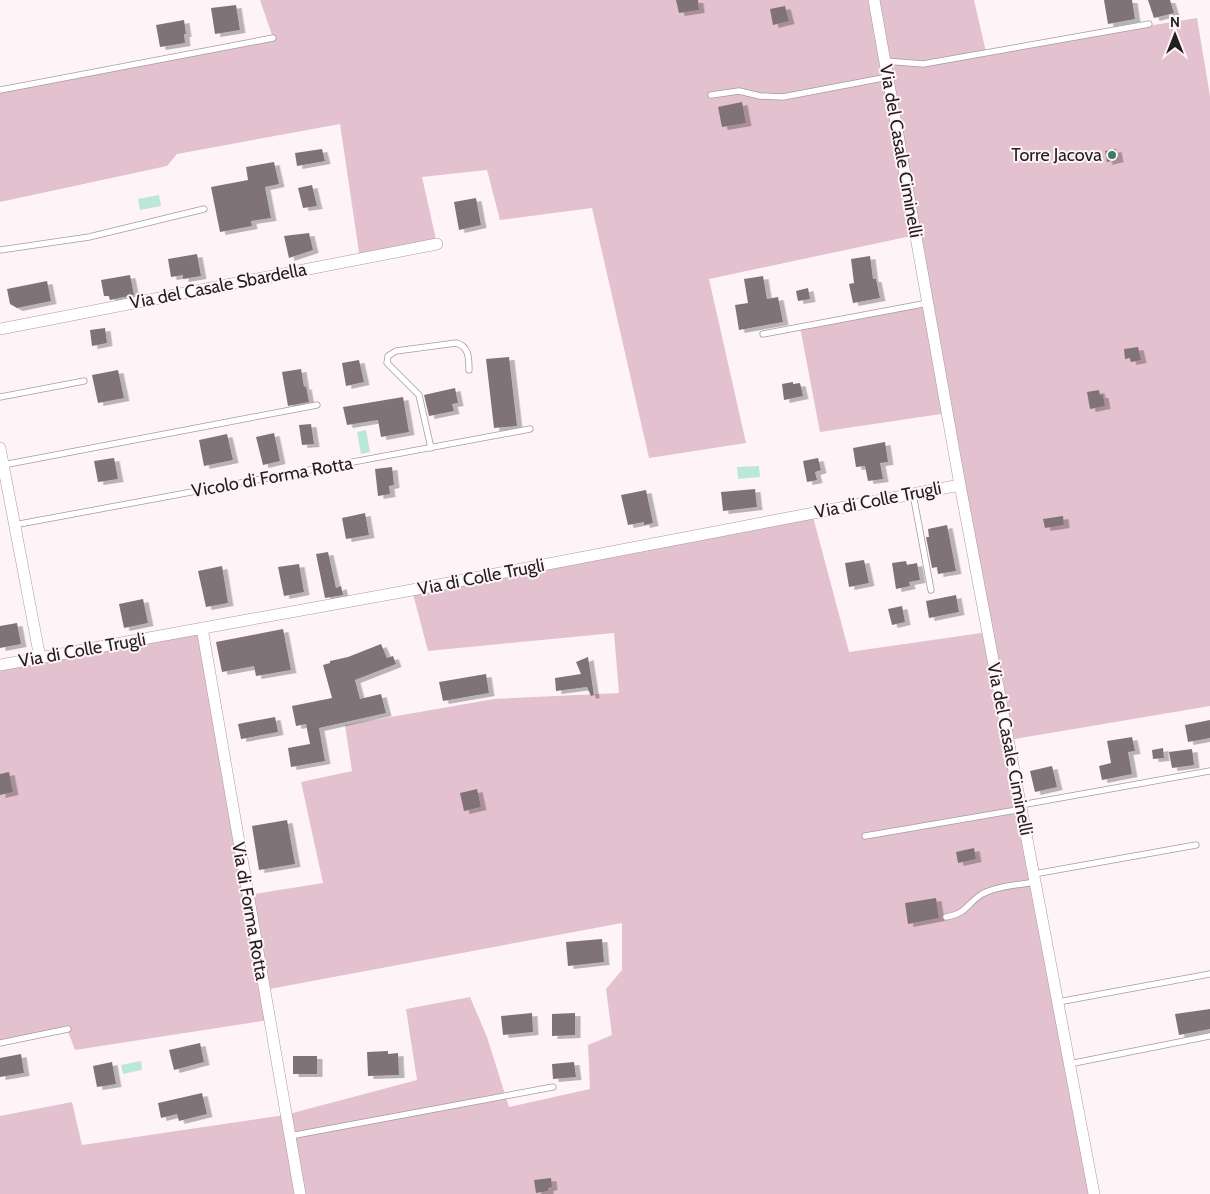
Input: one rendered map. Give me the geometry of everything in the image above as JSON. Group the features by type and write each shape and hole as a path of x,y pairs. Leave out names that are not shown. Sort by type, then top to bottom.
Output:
{"street":[{"name":"Via del Casale Ciminelli","path":"874,0 960,485 1094,1194"},
{"name":"Via del Casale Sbardella","path":"0,328 437,244"},
{"path":"0,449 40,658"},
{"name":"Via di Colle Trugli","path":"0,665 412,590 960,485"},
{"name":"Via di Forma Rotta","path":"202,628 300,1194"}],"lane":[{"path":"885,61 923,64 1149,24"},
{"path":"0,90 274,38"},
{"path":"711,95 739,91 766,97 783,98 888,77"},
{"path":"0,250 81,239 204,209"},
{"path":"763,334 928,303"},
{"path":"431,448 420,398 412,386 387,363 388,356 396,351 456,343 463,345 468,352 469,370"},
{"path":"0,397 84,382"},
{"path":"3,466 317,405"},
{"name":"Vicolo di Forma Rotta","path":"14,525 530,429"},
{"path":"913,494 931,590"},
{"path":"865,836 1210,771"},
{"path":"946,917 962,913 977,898 991,890 1034,878 1196,845"},
{"path":"1058,1002 1210,974"},
{"path":"0,1043 68,1029"},
{"path":"1069,1064 1210,1036"},
{"path":"289,1136 553,1087"}],"shaded area":[{"path":"260,0 974,0 986,52 1197,18 1210,96 1210,706 1009,740 1094,1194 0,1194 0,1116 72,1102 82,1145 285,1115 417,1080 406,1009 470,997 487,1037 509,1107 590,1089 588,1045 612,1035 606,989 622,970 622,923 264,990 269,1020 75,1050 67,1029 0,1043 0,665 202,628 248,895 323,883 301,782 352,771 345,725 494,699 619,693 614,633 428,651 412,590 812,513 849,652 988,632 948,413 820,432 800,327 928,303 916,235 709,279 746,443 649,458 592,208 500,220 487,170 422,177 437,244 360,259 340,124 177,154 167,166 0,202 0,90 273,38"},
{"path":"159,195 161,206 140,210 138,199"},
{"path":"366,430 370,452 361,454 357,432"},
{"path":"759,466 760,477 738,479 737,467"},
{"path":"141,1061 142,1070 123,1074 121,1065"}],"building":[{"path":"676,0 698,0 699,10 679,13"},
{"path":"1104,0 1132,0 1135,19 1108,24"},
{"path":"1148,0 1170,0 1174,13 1154,18"},
{"path":"236,5 240,30 215,34 211,8"},
{"path":"785,6 789,21 773,25 770,9"},
{"path":"184,20 185,43 160,47 156,25"},
{"path":"742,102 746,123 722,127 718,107"},
{"path":"322,149 325,161 297,166 295,153"},
{"name":"Torre Jacova","path":"1116,149 1118,159 1107,162 1105,151"},
{"path":"274,162 279,184 265,187 271,218 251,221 252,226 220,232 211,187 248,180 246,167"},
{"path":"312,185 317,206 303,208 298,188"},
{"path":"476,198 481,225 459,230 454,202"},
{"path":"309,233 313,250 289,258 284,236"},
{"path":"197,254 201,276 183,279 183,275 171,277 168,259"},
{"path":"870,256 873,279 876,279 880,298 853,303 849,284 854,283 851,259"},
{"path":"130,275 134,295 110,300 109,296 104,296 101,280"},
{"path":"763,276 767,299 778,297 783,322 739,330 735,305 748,303 744,279"},
{"path":"47,281 51,301 17,308 10,304 7,289"},
{"path":"808,288 810,299 798,301 796,291"},
{"path":"105,328 107,343 92,346 90,330"},
{"path":"1138,347 1141,360 1131,362 1130,358 1125,359 1124,349"},
{"path":"509,357 517,426 494,428 486,359"},
{"path":"359,360 364,382 346,386 342,363"},
{"path":"301,369 309,402 288,406 282,372"},
{"path":"118,370 124,398 98,403 92,375"},
{"path":"793,382 793,384 800,383 803,396 784,400 782,384"},
{"path":"455,388 458,403 452,404 454,411 429,416 424,395"},
{"path":"1099,390 1100,395 1103,395 1105,406 1090,409 1087,392"},
{"path":"403,397 409,432 381,437 378,420 347,425 343,407"},
{"path":"311,424 314,444 302,445 299,425"},
{"path":"274,433 280,461 263,465 256,437"},
{"path":"227,434 233,460 204,466 199,440"},
{"path":"885,442 888,462 880,463 883,479 868,481 865,466 856,467 853,448"},
{"path":"114,458 118,479 98,482 94,461"},
{"path":"818,458 821,470 815,472 817,480 807,482 803,461"},
{"path":"392,467 394,485 389,486 390,494 378,496 375,469"},
{"path":"755,489 757,507 723,511 721,492"},
{"path":"646,490 653,523 644,525 644,522 628,525 621,495"},
{"path":"365,513 369,535 346,539 342,518"},
{"path":"1063,516 1064,525 1045,528 1043,519"},
{"path":"947,525 956,571 938,574 937,567 932,568 926,537 929,537 928,529"},
{"path":"328,552 336,588 341,586 343,595 325,598 316,554"},
{"path":"864,560 869,583 849,587 845,563"},
{"path":"906,561 907,565 917,563 920,580 909,582 910,586 896,589 892,563"},
{"path":"299,564 304,592 284,596 278,567"},
{"path":"222,566 228,603 206,607 198,571"},
{"path":"956,595 959,612 929,618 926,601"},
{"path":"143,599 148,623 124,628 119,604"},
{"path":"902,606 905,622 892,625 888,609"},
{"path":"17,623 21,644 0,648 0,626"},
{"path":"283,629 291,670 256,676 254,666 222,672 216,642"},
{"path":"381,644 387,658 393,656 396,664 355,680 360,699 381,694 386,713 319,728 325,761 291,767 288,748 310,744 306,724 296,726 292,706 332,698 323,665"},
{"path":"588,657 594,695 591,696 587,687 556,691 555,678 581,674 576,662"},
{"path":"486,674 489,693 443,701 439,682"},
{"path":"275,717 278,732 241,739 238,724"},
{"path":"1210,720 1210,738 1188,742 1185,725"},
{"path":"1132,737 1135,751 1128,752 1132,774 1102,780 1099,766 1111,763 1107,741"},
{"path":"1163,748 1164,758 1153,759 1152,750"},
{"path":"1192,749 1194,765 1172,768 1169,752"},
{"path":"1052,766 1057,787 1035,792 1030,771"},
{"path":"9,772 13,792 0,795 0,774"},
{"path":"477,789 481,807 464,811 460,793"},
{"path":"287,820 295,864 259,870 252,826"},
{"path":"974,848 976,859 958,863 956,852"},
{"path":"936,898 939,918 908,924 905,903"},
{"path":"602,939 604,962 568,966 566,942"},
{"path":"1210,1009 1210,1029 1179,1035 1175,1014"},
{"path":"532,1013 533,1032 503,1035 501,1016"},
{"path":"575,1013 575,1035 552,1036 552,1014"},
{"path":"200,1043 204,1062 174,1070 169,1050"},
{"path":"388,1051 388,1054 398,1053 399,1075 368,1076 367,1052"},
{"path":"21,1054 24,1073 0,1077 0,1058"},
{"path":"293,1056 317,1056 317,1074 293,1074"},
{"path":"112,1062 116,1084 97,1087 93,1066"},
{"path":"574,1062 576,1077 553,1079 552,1064"},
{"path":"202,1093 207,1114 179,1121 177,1114 161,1118 158,1103"},
{"path":"551,1178 552,1187 548,1188 548,1191 536,1193 534,1180"}],"place":[{"name":"Torre Jacova","path":"1112,155"}]}
